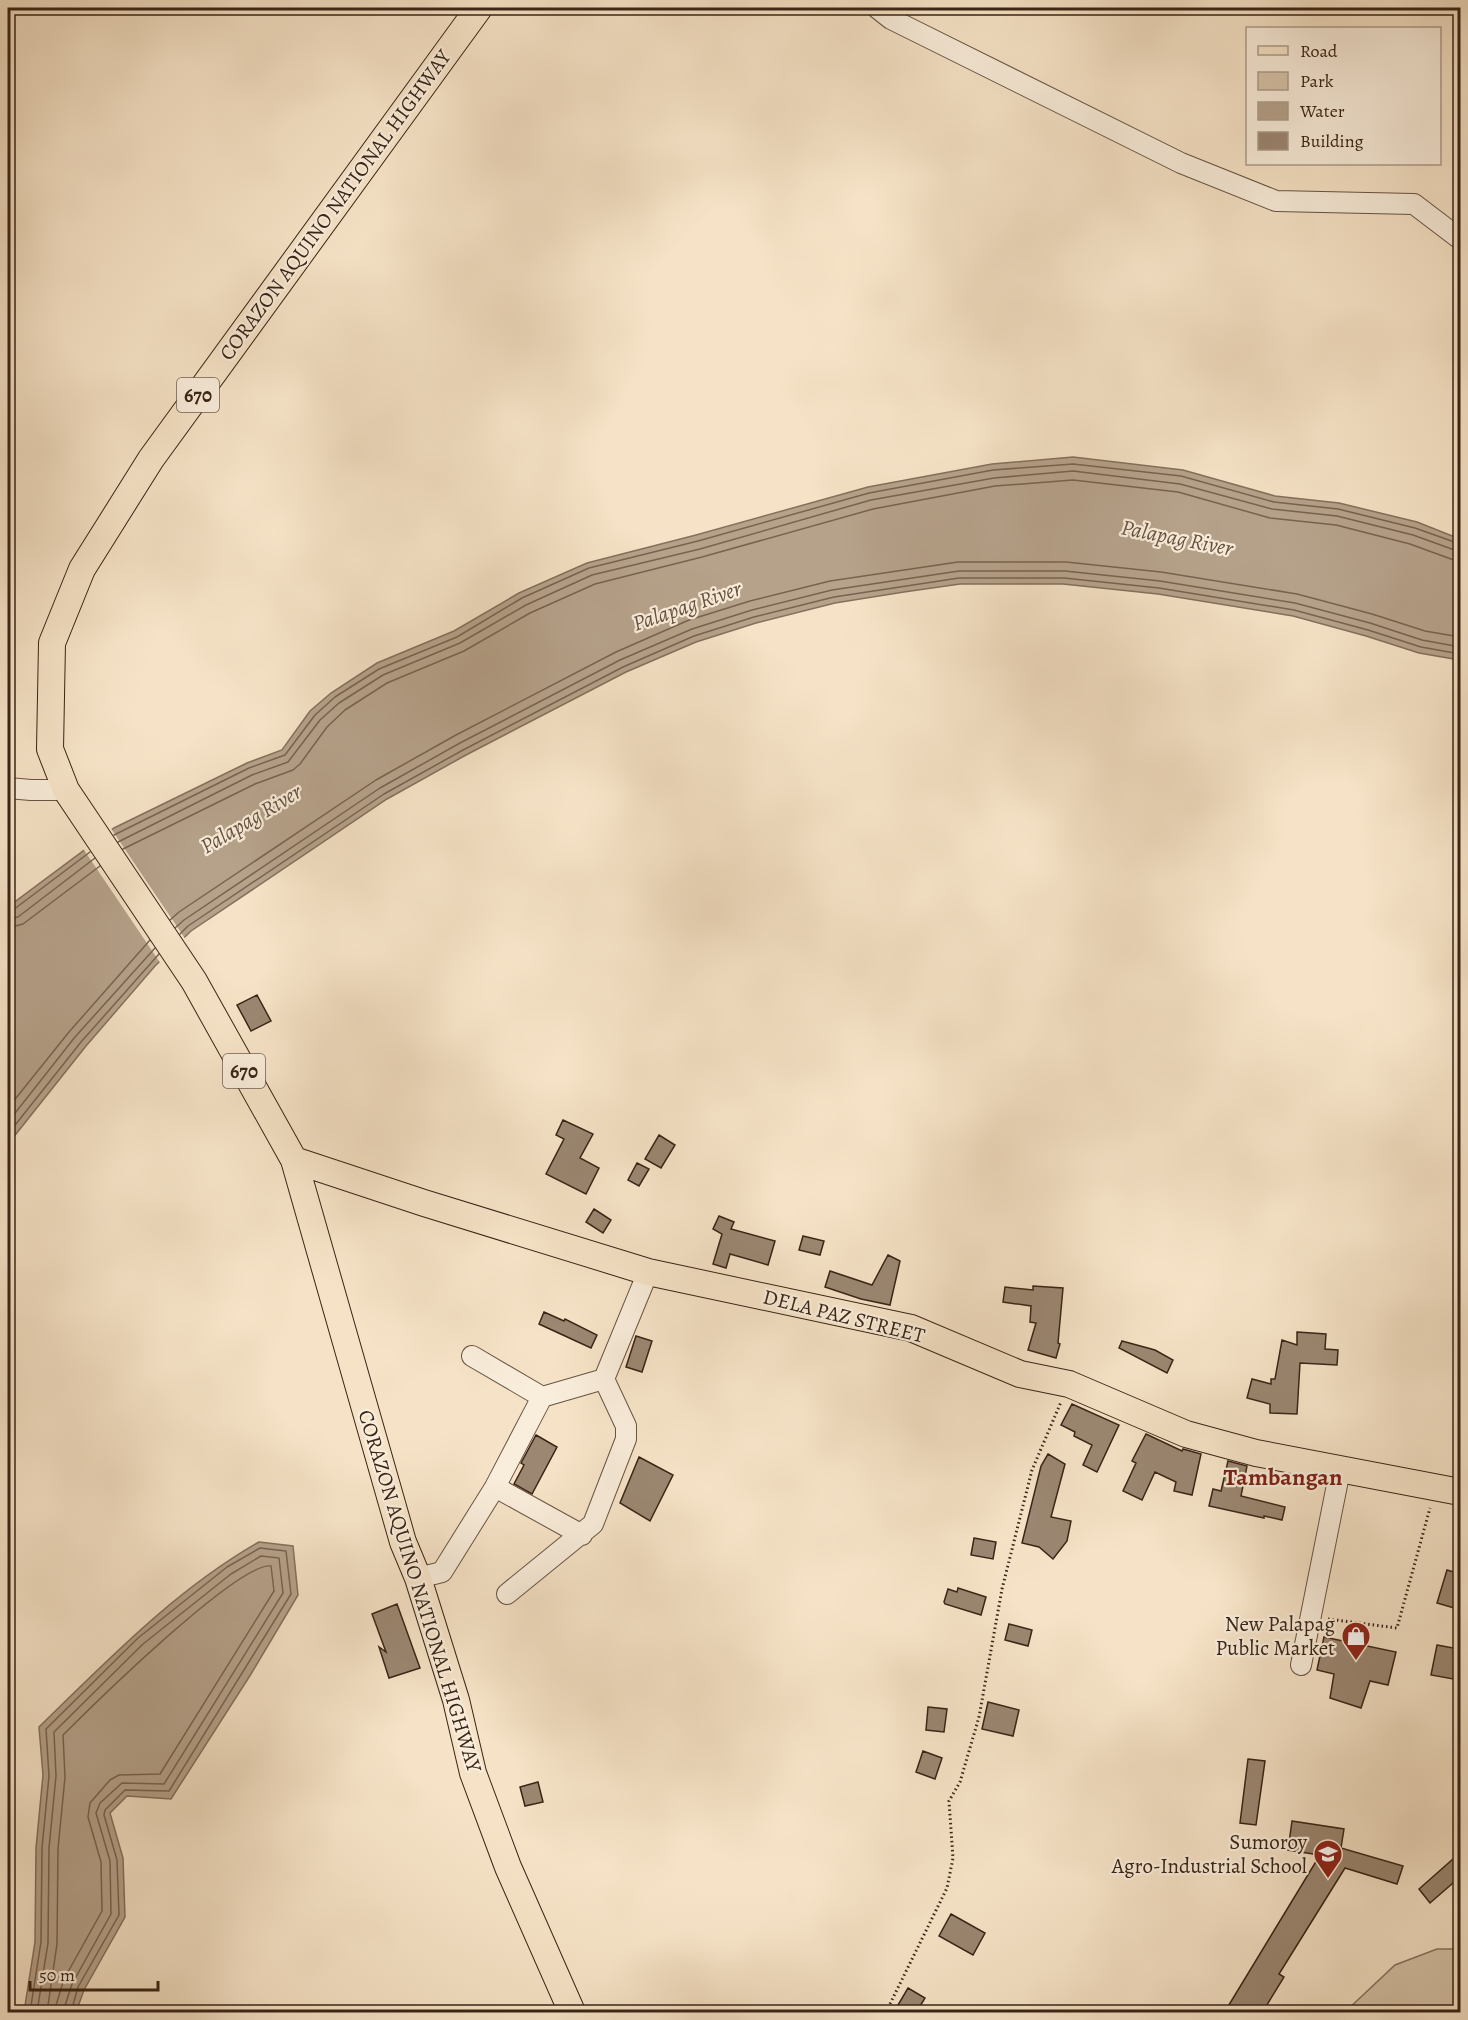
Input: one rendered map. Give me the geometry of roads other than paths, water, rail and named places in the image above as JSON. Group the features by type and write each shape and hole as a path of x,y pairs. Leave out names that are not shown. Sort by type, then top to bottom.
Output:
{"main road":[{"name":"CORAZON AQUINO NATIONAL HIGHWAY","path":"479,8 151,459 82,569 52,643 50,749 66,790 194,981 294,1160 404,1542 418,1578 456,1700 473,1773 508,1867 572,2013"},
{"name":"DELA PAZ STREET","path":"294,1160 648,1272 911,1328 1020,1374 1068,1383 1186,1434 1256,1453 1435,1489 1461,1492"}],"street":[{"path":"877,8 891,19 1181,163 1276,201 1414,204 1461,239"},
{"path":"8,788 66,790"},
{"path":"507,1594 594,1524 626,1439 626,1426 604,1379 648,1272"},
{"path":"472,1356 542,1397"},
{"path":"418,1578 442,1572 495,1487 542,1397 604,1379"},
{"path":"1301,1665 1340,1470"},
{"path":"495,1487 582,1535"}],"water":[{"name":"Palapag River","path":"1073,457 1183,470 1275,496 1339,503 1417,522 1460,539 1460,660 1419,653 1293,616 1158,594 1063,584 960,584 904,592 835,603 756,623 696,642 626,672 387,799 191,931 155,966 86,1046 8,1144 8,907 114,828 247,763 282,750 310,711 331,693 377,663 454,631 519,593 587,563 868,487 992,464"},
{"path":"259,1542 293,1546 298,1595 251,1674 171,1799 127,1796 110,1813 123,1858 125,1917 84,1990 76,2012 24,2012 35,1942 36,1848 43,1775 39,1727 143,1627 199,1582"}],"place":[{"name":"New Palapag Public Market","path":"1356,1662"},
{"name":"Sumoroy Agro-Industrial School","path":"1328,1880"}],"district":[{"name":"Tambangan","path":"1283,1477"}]}
